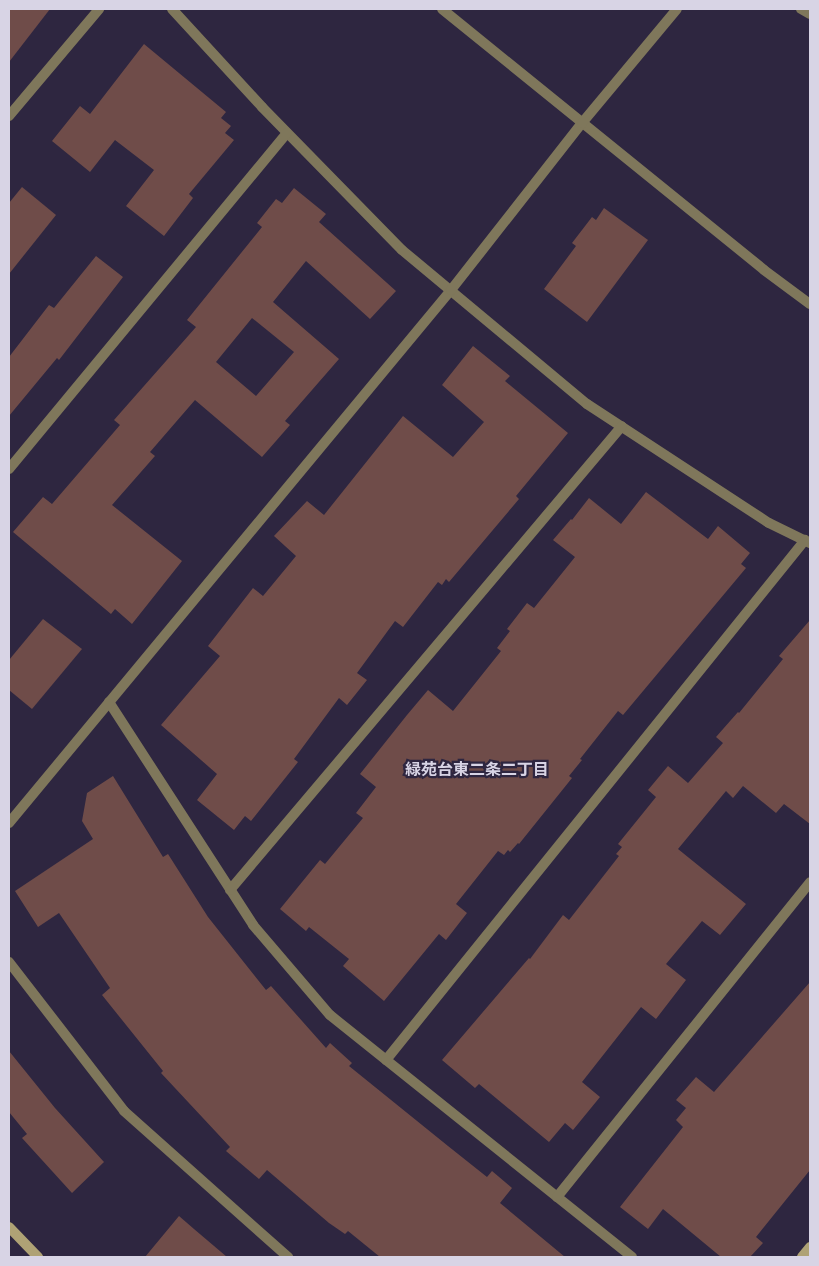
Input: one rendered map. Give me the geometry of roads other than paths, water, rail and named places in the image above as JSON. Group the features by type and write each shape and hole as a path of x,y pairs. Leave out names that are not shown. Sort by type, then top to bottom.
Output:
{"street":[{"path":"9,116 99,9"},
{"path":"172,9 288,133 402,250 587,404 769,523 808,541 386,1060"},
{"path":"442,9 764,270 810,304"},
{"path":"9,823 450,290 582,124 677,9"},
{"path":"801,9 810,14"},
{"path":"9,469 288,133"},
{"path":"230,890 622,426"},
{"path":"109,702 253,925 330,1015 632,1257"},
{"path":"557,1197 810,882"},
{"path":"9,962 124,1111 288,1257"},
{"path":"9,1227 38,1257"},
{"path":"802,1257 810,1247"}],"district":[{"name":"緑苑台東二条二丁目","path":"477,770"}]}
